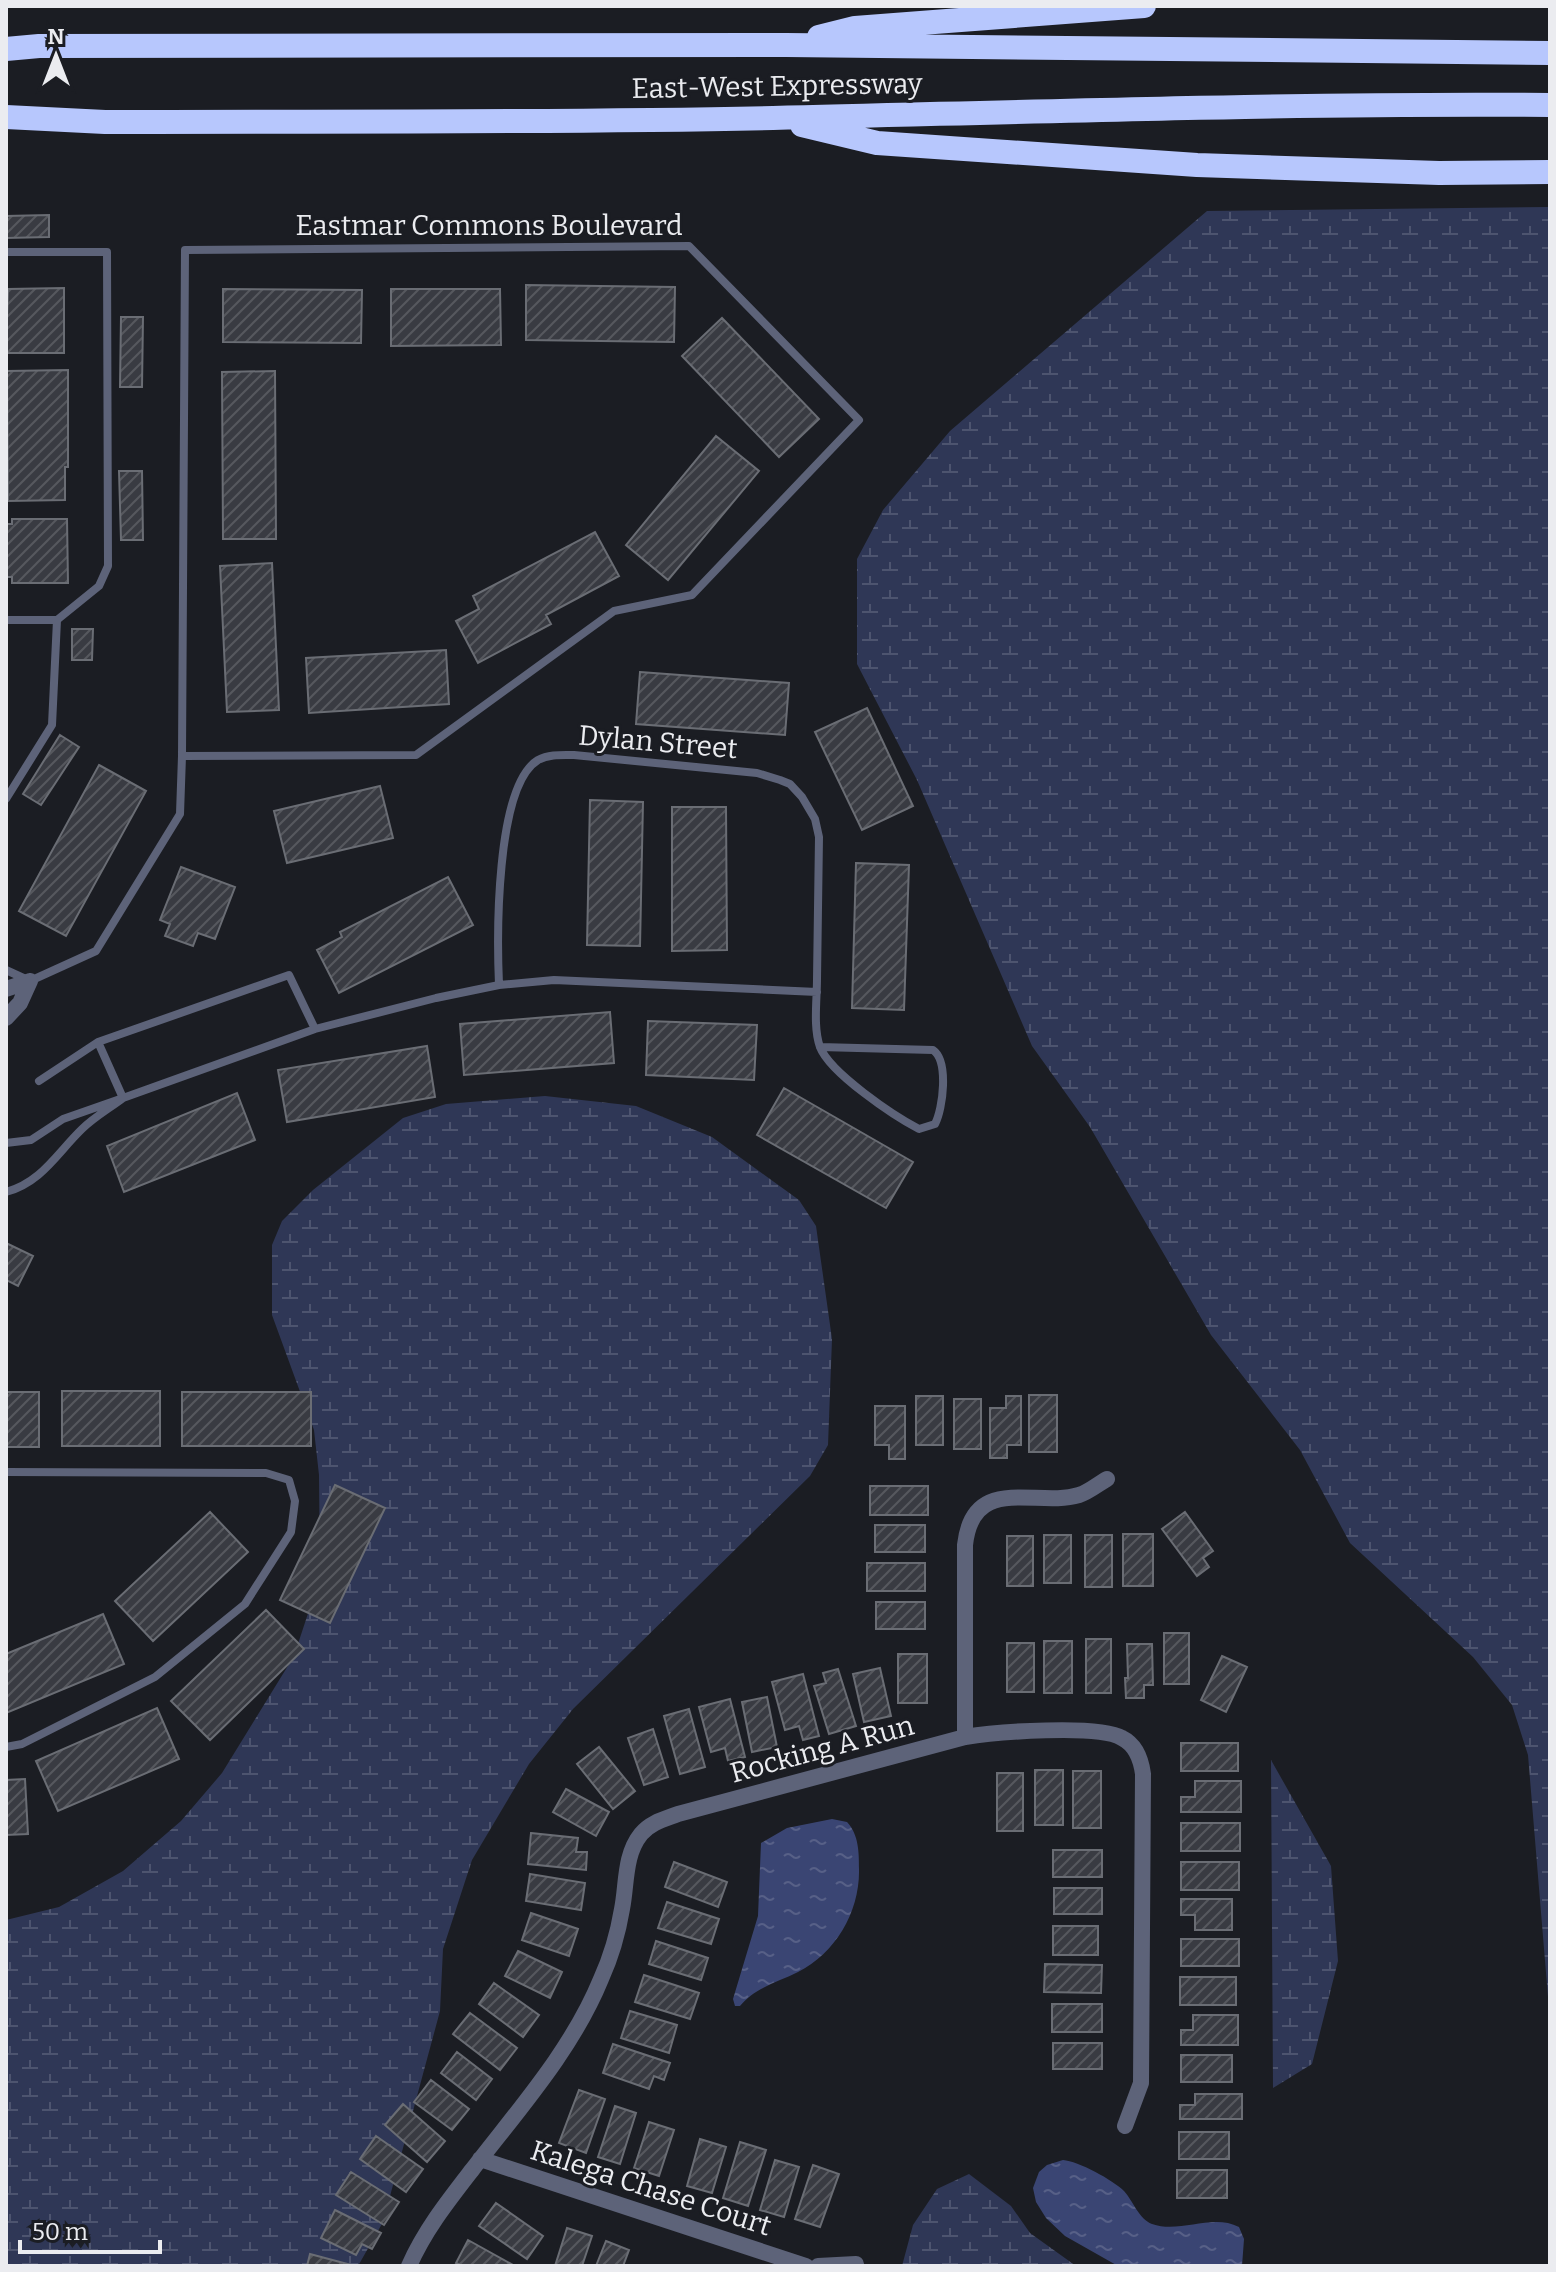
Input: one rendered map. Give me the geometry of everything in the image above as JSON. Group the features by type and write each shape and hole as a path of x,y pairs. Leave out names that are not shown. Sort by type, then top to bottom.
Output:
{"highway":[{"path":"786,45 855,28 1144,6"},
{"path":"6,40 39,46"},
{"name":"East-West Expressway","path":"6,49 39,46 786,45 1550,53"},
{"name":"East-West Expressway","path":"6,117 105,122 773,118 1436,104 1550,105"},
{"path":"773,118 877,143 1197,165 1439,173 1550,172"},
{"path":"6,134 105,122"}],"street":[{"name":"Eastmar Commons Boulevard","path":"6,989 30,981"},
{"path":"6,1018 20,1003 30,981"},
{"path":"965,1737 965,1545 968,1526 993,1501 1010,1497 1078,1496 1107,1479"},
{"name":"Rocking A Run","path":"409,2266 437,2214 559,2055 593,1999 615,1941 629,1858 636,1841 649,1827 678,1814 965,1737 1002,1733 1107,1733 1128,1741 1141,1760 1141,2083 1125,2126"},
{"name":"Kalega Chase Court","path":"480,2159 806,2266"},
{"path":"818,2266 856,2264"}],"lane":[{"name":"Eastmar Commons Boulevard","path":"30,981 96,951 180,814 185,250 689,246 859,420 692,595 614,611 416,755 182,756"},
{"path":"6,252 107,252 108,566 99,586 57,620 6,620"},
{"path":"6,799 52,725 57,620"},
{"name":"Dylan Street","path":"499,985 502,847 523,779 533,765 552,755 574,755 757,773 790,784 815,819 819,837 817,992 820,1047"},
{"path":"6,970 30,981"},
{"path":"39,1081 98,1042 289,975 315,1029"},
{"path":"6,1143 31,1140 63,1119 315,1029 405,1005 499,985 554,980 817,992"},
{"path":"98,1042 123,1098"},
{"path":"820,1047 933,1050 939,1054 942,1063 941,1109 935,1124 919,1129 903,1121 839,1072 820,1047"},
{"path":"6,1192 23,1188 47,1170 82,1129 123,1098"},
{"path":"6,1472 266,1473 289,1480 295,1501 291,1532 245,1604 155,1677 22,1744 6,1747"}],"green space":[{"path":"1550,207 1550,2021 1528,1755 1512,1705 1473,1657 1350,1543 1300,1450 1211,1335 1090,1127 1032,1046 917,780 857,664 857,559 883,510 950,431 1207,211"},
{"path":"545,1096 636,1106 712,1137 799,1200 816,1226 832,1339 828,1445 810,1476 573,1709 529,1764 472,1860 443,1949 440,2011 383,2222 358,2266 6,2266 6,1920 59,1907 123,1871 181,1821 222,1773 294,1656 320,1577 319,1475 314,1430 272,1315 272,1245 282,1221 313,1190 403,1118 446,1104"},
{"path":"1271,1760 1331,1866 1338,1961 1312,2064 1273,2088"},
{"path":"969,2174 1011,2206 1030,2233 1076,2266 902,2266 913,2225 937,2189"}],"water":[{"path":"832,1819 847,1822 856,1838 858,1851 858,1885 843,1929 812,1964 759,1990 740,2006 735,2006 733,1999 758,1916 761,1843 787,1828"},
{"path":"1063,2160 1086,2167 1119,2187 1143,2218 1152,2224 1174,2227 1218,2222 1239,2227 1244,2239 1242,2266 1118,2266 1065,2236 1046,2218 1036,2202 1033,2188 1039,2172 1047,2165"}],"building":[{"path":"49,215 49,237 6,238 6,216"},
{"path":"526,285 675,287 674,342 526,340"},
{"path":"64,288 64,353 8,353 8,289"},
{"path":"223,289 362,290 361,343 223,342"},
{"path":"391,289 500,289 501,345 391,346"},
{"path":"121,317 143,317 142,387 120,387"},
{"path":"722,318 819,419 779,457 682,356"},
{"path":"68,370 65,500 8,501 7,371"},
{"path":"275,371 276,539 223,539 222,372"},
{"path":"716,436 759,471 668,580 626,545"},
{"path":"119,471 142,471 143,540 121,540"},
{"path":"12,519 67,519 68,583 12,583 12,577 6,577 6,524 12,524"},
{"path":"595,532 619,576 546,615 551,624 478,663 456,621 479,609 473,596"},
{"path":"272,563 279,710 227,712 220,566"},
{"path":"72,629 93,629 92,660 72,660"},
{"path":"446,650 449,704 309,713 306,658"},
{"path":"640,672 789,683 785,735 636,724"},
{"path":"867,708 913,806 862,830 815,732"},
{"path":"60,735 79,747 41,805 23,794"},
{"path":"99,765 146,791 66,936 19,911"},
{"path":"380,786 393,838 287,863 274,811"},
{"path":"590,800 643,802 640,946 587,945"},
{"path":"672,807 726,807 727,950 672,951"},
{"path":"856,863 909,865 904,1010 852,1008"},
{"path":"181,867 235,887 215,939 198,933 193,946 165,936 170,924 160,920"},
{"path":"448,877 473,925 339,993 317,950 342,937 340,932"},
{"path":"610,1012 614,1063 464,1075 460,1024"},
{"path":"648,1021 757,1025 754,1080 646,1075"},
{"path":"427,1046 435,1097 287,1122 278,1070"},
{"path":"784,1088 913,1162 886,1208 757,1135"},
{"path":"237,1093 255,1140 124,1192 107,1146"},
{"path":"6,1243 33,1256 18,1286 6,1280"},
{"path":"62,1391 160,1391 160,1446 62,1446"},
{"path":"6,1392 39,1392 39,1447 6,1447"},
{"path":"182,1392 311,1392 311,1446 182,1446"},
{"path":"1029,1395 1057,1395 1057,1452 1029,1452"},
{"path":"916,1396 943,1396 943,1445 916,1445"},
{"path":"1006,1396 1021,1396 1021,1445 1007,1445 1007,1458 990,1458 990,1408 1006,1408"},
{"path":"954,1399 981,1399 981,1449 954,1449"},
{"path":"875,1406 905,1406 905,1459 889,1459 889,1445 875,1445"},
{"path":"335,1485 385,1508 330,1623 280,1600"},
{"path":"870,1486 928,1486 928,1515 870,1515"},
{"path":"210,1512 248,1552 153,1641 115,1601"},
{"path":"1185,1512 1213,1551 1203,1558 1209,1567 1197,1576 1162,1529"},
{"path":"875,1525 925,1525 925,1552 875,1552"},
{"path":"1123,1534 1153,1534 1153,1586 1123,1586"},
{"path":"1044,1535 1071,1535 1071,1583 1044,1583"},
{"path":"1085,1535 1112,1535 1112,1587 1085,1587"},
{"path":"1007,1536 1033,1536 1033,1586 1007,1586"},
{"path":"867,1563 925,1563 925,1591 867,1591"},
{"path":"876,1602 925,1602 925,1629 876,1629"},
{"path":"266,1610 304,1649 210,1740 171,1701"},
{"path":"103,1614 124,1664 6,1713 6,1654"},
{"path":"1164,1633 1189,1633 1189,1684 1164,1684"},
{"path":"1086,1639 1111,1639 1111,1693 1086,1693"},
{"path":"1044,1641 1072,1641 1072,1693 1044,1693"},
{"path":"1007,1643 1034,1643 1034,1692 1007,1692"},
{"path":"1127,1644 1152,1644 1153,1685 1144,1685 1144,1698 1126,1698"},
{"path":"898,1654 927,1654 927,1703 898,1703"},
{"path":"1222,1656 1247,1667 1226,1712 1201,1700"},
{"path":"880,1668 891,1716 864,1722 853,1674"},
{"path":"838,1669 856,1726 829,1734 814,1686 826,1683 823,1673"},
{"path":"803,1674 819,1736 803,1740 799,1726 785,1730 772,1682"},
{"path":"767,1697 777,1747 752,1752 742,1702"},
{"path":"730,1699 745,1757 728,1761 725,1748 711,1752 699,1707"},
{"path":"157,1708 179,1759 58,1811 36,1761"},
{"path":"689,1709 705,1767 680,1774 664,1716"},
{"path":"653,1729 668,1777 644,1785 628,1738"},
{"path":"1181,1743 1238,1743 1238,1771 1181,1771"},
{"path":"599,1747 635,1791 613,1809 577,1764"},
{"path":"1035,1770 1063,1770 1063,1825 1035,1825"},
{"path":"1073,1771 1101,1771 1101,1828 1073,1828"},
{"path":"997,1773 1023,1773 1023,1831 997,1831"},
{"path":"25,1779 28,1834 6,1835 6,1780"},
{"path":"1195,1781 1241,1781 1241,1812 1181,1812 1181,1797 1195,1797"},
{"path":"566,1789 609,1812 596,1836 553,1812"},
{"path":"1181,1823 1240,1823 1240,1851 1181,1851"},
{"path":"531,1833 578,1838 576,1852 587,1852 586,1870 528,1864"},
{"path":"1053,1850 1102,1850 1102,1877 1053,1877"},
{"path":"674,1862 727,1882 718,1907 665,1887"},
{"path":"1181,1862 1239,1862 1239,1890 1181,1890"},
{"path":"530,1874 585,1883 581,1910 526,1901"},
{"path":"1054,1888 1102,1888 1102,1914 1054,1914"},
{"path":"1181,1899 1232,1899 1232,1930 1195,1930 1195,1915 1181,1915"},
{"path":"667,1902 719,1919 711,1944 658,1928"},
{"path":"531,1913 578,1929 569,1956 522,1940"},
{"path":"1053,1926 1098,1926 1098,1955 1053,1955"},
{"path":"1181,1939 1239,1939 1239,1966 1181,1966"},
{"path":"656,1941 708,1958 701,1980 649,1964"},
{"path":"518,1951 562,1972 550,1998 505,1976"},
{"path":"1045,1964 1102,1965 1101,1993 1044,1992"},
{"path":"644,1975 699,1993 690,2019 635,2002"},
{"path":"1180,1977 1236,1977 1236,2005 1180,2005"},
{"path":"494,1983 539,2015 523,2037 479,2004"},
{"path":"1052,2004 1102,2004 1102,2032 1052,2032"},
{"path":"630,2011 677,2025 669,2053 621,2038"},
{"path":"470,2013 517,2048 500,2070 453,2034"},
{"path":"1193,2015 1238,2015 1238,2045 1181,2045 1181,2030 1193,2030"},
{"path":"1053,2043 1102,2043 1102,2069 1053,2069"},
{"path":"613,2044 670,2063 664,2080 654,2076 649,2089 603,2073"},
{"path":"457,2052 492,2079 476,2100 441,2073"},
{"path":"1181,2055 1232,2055 1232,2082 1181,2082"},
{"path":"431,2080 469,2109 452,2130 414,2102"},
{"path":"579,2090 605,2099 586,2153 559,2143"},
{"path":"1195,2094 1242,2094 1242,2119 1180,2119 1180,2105 1195,2105"},
{"path":"403,2104 445,2141 427,2162 385,2125"},
{"path":"615,2106 636,2113 620,2164 598,2157"},
{"path":"649,2122 674,2130 659,2176 634,2168"},
{"path":"1179,2132 1229,2132 1229,2159 1179,2159"},
{"path":"376,2136 423,2169 406,2192 360,2159"},
{"path":"700,2139 726,2147 712,2193 687,2186"},
{"path":"740,2142 766,2150 748,2206 723,2198"},
{"path":"775,2160 799,2167 784,2217 760,2210"},
{"path":"813,2165 839,2174 820,2227 795,2219"},
{"path":"1177,2170 1227,2170 1227,2198 1177,2198"},
{"path":"351,2172 399,2202 384,2225 336,2195"},
{"path":"496,2203 543,2236 527,2259 479,2226"},
{"path":"335,2210 381,2233 372,2249 362,2244 356,2255 321,2238"},
{"path":"567,2228 592,2236 582,2266 555,2266"},
{"path":"468,2240 513,2265 462,2266 456,2263"},
{"path":"606,2241 629,2250 623,2266 596,2266"},
{"path":"310,2254 355,2266 307,2266"}]}
